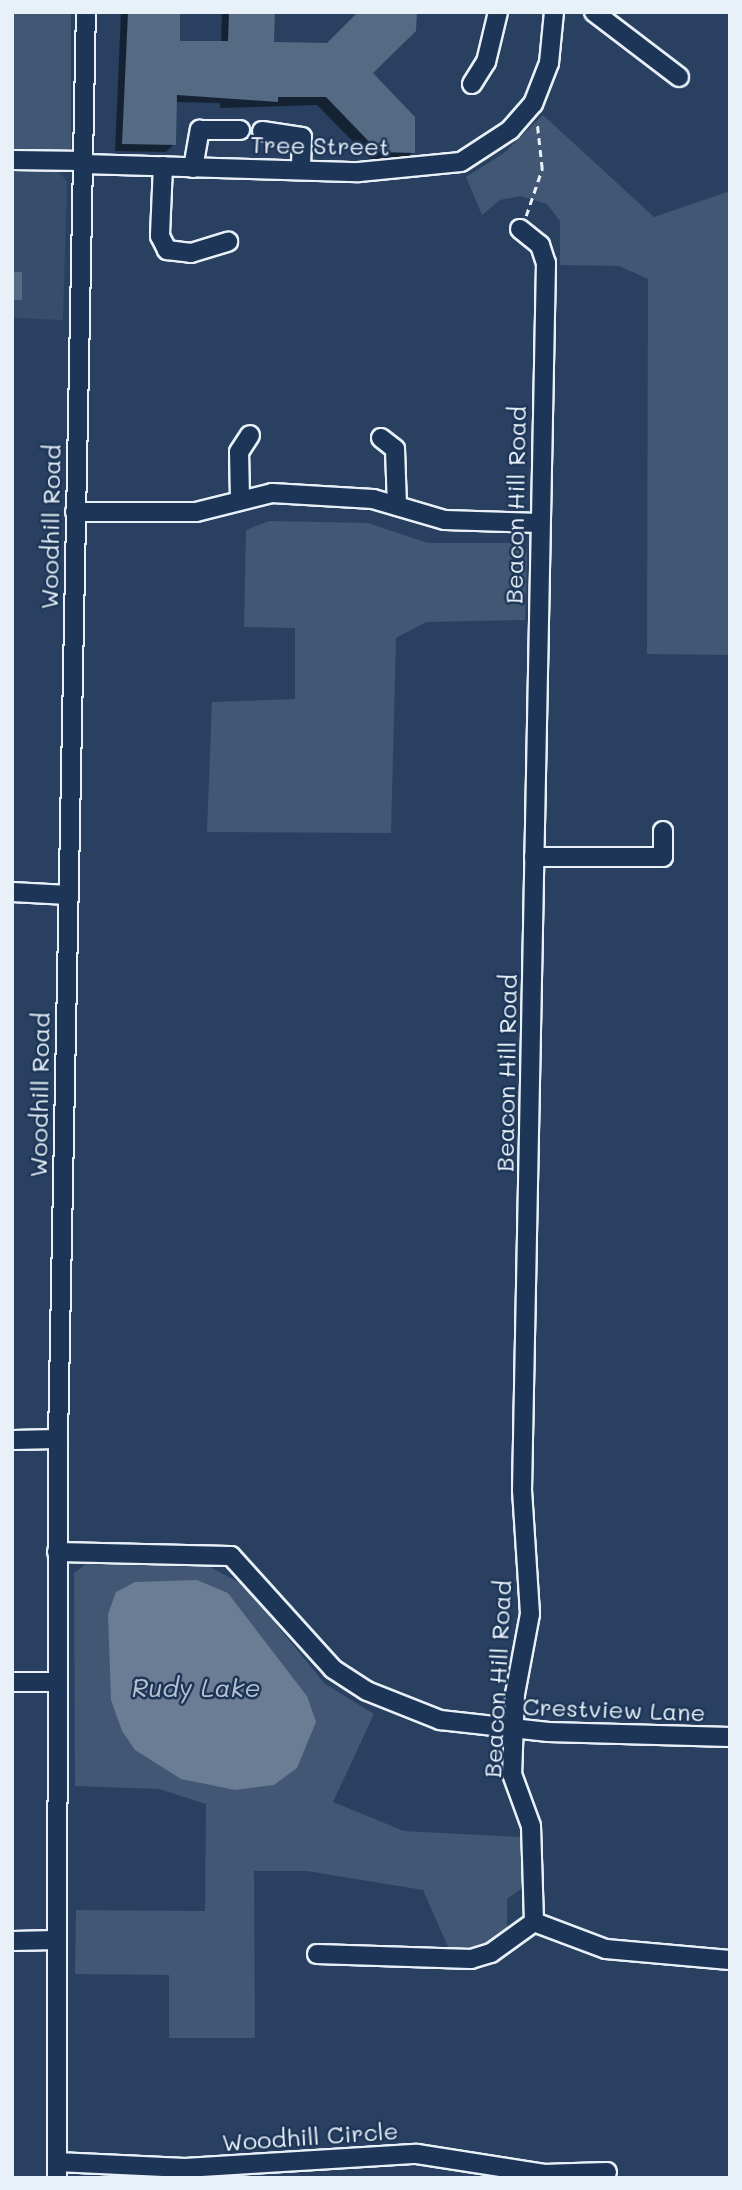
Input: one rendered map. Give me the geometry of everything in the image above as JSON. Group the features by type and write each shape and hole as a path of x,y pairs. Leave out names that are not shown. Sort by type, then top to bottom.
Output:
{"street":[{"name":"Woodhill Road","path":"57,2170 58,1439 86,12"},
{"path":"472,84 486,62 498,12"},
{"path":"533,104 549,64 554,12"},
{"path":"594,12 679,77"},
{"name":"Tree Street","path":"12,160 193,168 395,171 461,162 510,130 533,104"},
{"path":"193,168 200,130 240,130"},
{"path":"262,131 302,137 301,170"},
{"path":"163,166 160,236 167,250 191,253 228,242"},
{"name":"Beacon Hill Road","path":"520,229 540,245 546,263 522,1490 530,1614 513,1730 512,1774 533,1848 534,1922"},
{"path":"240,498 239,452 250,435"},
{"path":"381,438 395,449 397,506"},
{"path":"75,512 196,512 240,498 348,497 397,506 445,520 539,523"},
{"path":"534,856 663,857 663,831"},
{"path":"12,892 68,895"},
{"path":"12,1440 58,1439"},
{"name":"Crestview Lane","path":"57,1552 231,1556 252,1572 303,1641 366,1692 440,1720 513,1730 730,1737"},
{"path":"12,1682 56,1682"},
{"path":"317,1954 471,1959 491,1953 534,1922 633,1954 730,1960"},
{"path":"12,1941 56,1940"},
{"name":"Woodhill Circle","path":"57,2170 185,2168 417,2154 544,2174 607,2172"}],"path":[{"path":"520,229 542,169 533,104"}],"shaded area":[{"path":"12,12 71,12 71,152 12,152"},
{"path":"543,115 654,217 730,191 730,655 647,654 648,279 619,266 560,265 560,221 547,204 520,196 500,200 482,215 466,177 504,153"},
{"path":"12,172 59,172 67,182 63,320 12,318"},
{"path":"269,521 368,523 428,543 514,543 527,552 525,620 426,622 396,638 391,833 207,832 212,702 295,699 295,628 244,627 246,530"},
{"path":"86,1564 210,1567 244,1585 325,1684 374,1714 333,1802 404,1831 521,1837 521,1889 507,1899 507,1933 478,1950 449,1949 423,1890 307,1871 254,1871 255,2038 169,2038 169,1975 75,1974 76,1910 205,1911 206,1804 159,1789 75,1786 74,1573","holes":["228,1593 307,1696 235,1790"]}],"water":[{"name":"Rudy Lake","path":"197,1580 228,1593 307,1696 316,1722 297,1768 274,1785 235,1790 181,1779 135,1750 122,1731 111,1700 108,1614 116,1592 135,1582"}],"building":[{"path":"128,12 180,12 180,41 228,41 229,12 275,12 274,42 327,43 358,12 417,12 416,31 373,73 415,117 415,153 379,152 326,97 278,97 278,102 177,95 176,145 122,144"},
{"path":"12,272 22,272 22,300 12,300"}]}
